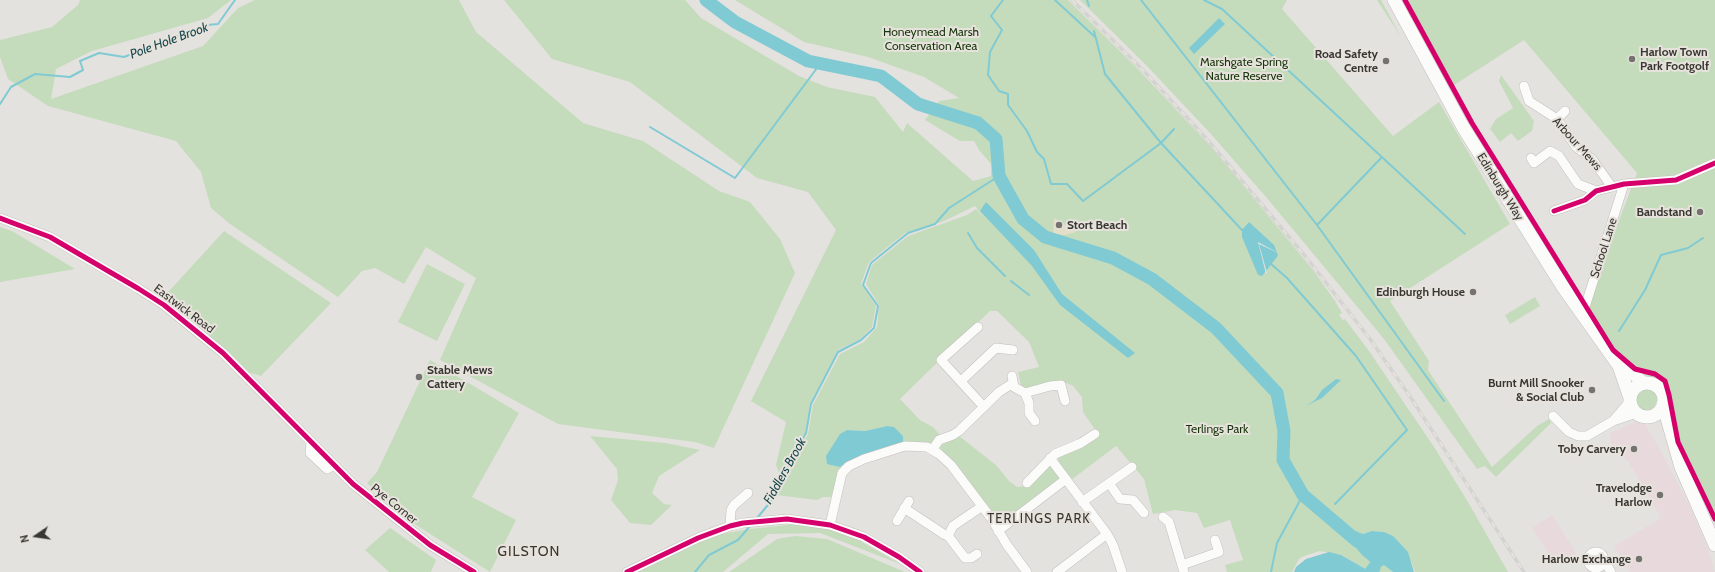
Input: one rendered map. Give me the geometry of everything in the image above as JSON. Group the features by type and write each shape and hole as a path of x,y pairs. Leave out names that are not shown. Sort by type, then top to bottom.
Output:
{"highway":[{"name":"Edinburgh Way","path":"1394,0 1463,128 1579,310 1619,366 1630,400"},
{"name":"Edinburgh Way","path":"1619,366 1633,373 1643,383"},
{"path":"1673,443 1656,422 1643,415 1630,400 1634,389 1643,383 1652,384 1660,389 1673,443 1715,546"},
{"path":"1643,415 1658,412 1663,404"}],"street":[{"name":"Arbour Mews","path":"1524,86 1530,101 1557,119 1576,147 1592,159 1612,187"},
{"path":"1557,119 1565,111"},
{"path":"1531,158 1534,162 1550,151 1559,156 1578,184 1596,191"},
{"path":"1554,211 1585,200 1596,191 1624,184 1676,180 1715,163"},
{"name":"School Lane","path":"1579,310 1586,304 1624,184"},
{"name":"Eastwick Road","path":"0,218 50,238 140,288 164,305 223,353 310,441 310,453 327,469 334,465"},
{"path":"978,327 941,360 984,407"},
{"path":"960,381 996,348 1013,350"},
{"path":"933,449 939,440 959,431 1013,380 1014,387 1025,393 1029,403 1029,413 1035,421"},
{"path":"1025,393 1050,386 1061,385 1065,401"},
{"path":"1553,416 1569,432 1583,436 1595,433 1613,421 1630,400"},
{"path":"1613,421 1643,415"},
{"path":"1027,483 1055,454 1081,443 1095,434"},
{"path":"830,525 842,473 849,466 904,446 927,447 933,449 951,465 1028,572"},
{"path":"1050,458 1107,534 1113,545 1122,572"},
{"name":"Pye Corner","path":"334,465 353,484 430,545 474,572"},
{"path":"1082,502 1132,467"},
{"path":"998,531 1066,480"},
{"path":"1109,483 1120,499 1133,500 1144,513"},
{"path":"730,526 731,510 734,505 748,493"},
{"path":"897,521 907,505 946,535 949,534"},
{"path":"978,554 971,558 965,558 949,537 949,534 953,526 981,507"},
{"path":"1163,517 1169,522 1183,568 1219,552 1215,540"},
{"path":"627,572 698,538 730,526 743,523 788,519 830,525 870,540 899,557 920,572"},
{"path":"1057,572 1107,534"},
{"path":"1604,560 1601,567 1595,570 1588,563 1588,558 1591,554 1599,553 1604,560 1611,572"}],"shaded area":[{"path":"1638,421 1644,422 1690,507 1708,549 1715,572 1630,572 1614,546 1661,518 1628,461 1620,454 1615,453 1610,440 1612,432"},
{"path":"1552,515 1576,553 1556,565 1532,528"}],"green space":[{"path":"80,0 231,0 208,18 92,51 56,69 51,99 203,46 238,8 255,0 459,0 476,32 583,123 643,141 719,191 750,202 780,239 795,273 714,448 695,442 558,424 440,360 476,278 426,247 404,284 375,268 362,271 338,297 230,224 211,208 201,172 176,141 48,106 8,79 0,57 0,40 52,27 78,5"},
{"path":"504,0 685,0 701,18 799,76 827,87 875,97 903,132 907,123 973,181 991,176 991,164 979,150 974,141 960,141 925,120 939,101 959,98 924,77 868,57 804,42 735,0 1068,0 1138,69 1213,149 1313,270 1342,313 1339,315 1343,320 1345,319 1369,351 1434,447 1468,502 1508,572 1415,572 1411,561 1384,532 1373,531 1363,534 1347,528 1362,555 1374,568 1384,565 1393,572 1371,572 1341,555 1320,551 1299,559 1292,572 1227,572 1225,565 1243,560 1230,520 1204,528 1197,513 1175,510 1153,514 1144,479 1116,446 1071,480 1058,462 1059,456 1079,449 1096,431 1083,412 1082,397 1073,386 1064,382 1028,390 1021,385 1018,372 1039,367 1029,342 997,311 990,311 900,399 920,420 933,427 940,435 931,445 918,444 839,471 831,497 823,497 817,500 776,495 784,476 808,434 813,405 840,354 864,342 877,327 879,305 866,284 872,265 908,236 967,215 976,209 984,218 975,206 942,222 905,233 869,262 861,284 876,305 872,327 860,339 838,350 810,404 805,433 780,476 776,465 786,422 751,401 836,230 808,192 757,178 630,82 552,59","holes":["887,426 903,436 892,445 846,462 840,467 847,430 865,431"]},
{"name":"Marshgate Spring Nature Reserve","path":"1080,0 1287,0 1282,9 1393,136 1439,102 1510,224 1390,301 1429,361 1428,370 1492,467 1537,426 1549,419 1551,423 1496,477 1485,466 1477,469 1384,339 1266,197 1210,133 1146,65"},
{"path":"1377,0 1381,0 1401,37"},
{"path":"1407,0 1715,0 1715,523 1673,443 1663,386 1612,353 1586,307 1637,173 1524,40 1448,89"},
{"path":"1501,75 1534,121 1532,131 1518,141 1511,133 1500,142 1490,129 1496,119 1513,108 1499,81"},
{"path":"0,227 12,231 75,269 0,282"},
{"path":"224,231 331,303 261,376 241,370 160,301"},
{"path":"427,264 465,284 437,341 398,322"},
{"path":"1535,297 1540,306 1510,324 1505,315"},
{"path":"430,360 519,413 472,497 516,520 490,572 413,523 367,483 377,472"},
{"path":"1646,388 1654,391 1657,399 1654,407 1646,410 1638,407 1635,399 1638,391"},
{"path":"590,436 666,443 700,450 659,476 652,493 664,504 672,505 651,525 630,523 611,500 618,480 617,469"},
{"path":"959,436 996,465 1009,481 1017,487 1029,486 1051,465 1061,481 1002,525 994,513 941,451 940,446"},
{"path":"796,524 841,530 900,564 820,533 768,534 723,572 635,572 698,538 750,529"},
{"path":"390,528 436,560 431,572 389,572 365,550"},
{"path":"795,536 827,539 905,572 729,572 777,539"}],"sand":[{"name":"Stort Beach","path":"1054,218 1076,232 1065,235 1053,234"}],"water":[{"path":"1219,18 1225,24 1194,54 1189,48"},
{"path":"986,202 1034,250 1062,294 1135,353 1128,358 1060,305 1032,266 980,211"},
{"path":"1249,222 1274,245 1278,255 1262,276 1258,275 1242,237 1242,230"},
{"path":"1336,379 1341,380 1322,398 1306,406 1315,400 1322,390"},
{"path":"887,426 894,427 903,436 903,443 892,445 846,462 840,467 827,464 826,456 840,434 847,430 865,431"},
{"path":"1348,528 1363,534 1372,531 1384,532 1393,536 1408,552 1414,572 1393,572 1384,565 1379,568 1374,568 1347,537 1343,529"},
{"path":"1329,552 1341,555 1371,572 1294,572 1296,567 1306,559"}],"pier":[{"path":"1258,242 1280,254 1259,244 1267,273 1266,274"}],"waterway":[{"name":"Pole Hole Brook","path":"0,104 11,87 35,74 70,77 83,70 80,61 99,53 124,57 207,25 218,24 235,0"},
{"path":"706,0 735,22 808,61 881,76 918,104 978,123 996,139 999,176 1023,219 1045,237 1113,258 1152,279 1216,328 1277,393 1284,431 1283,460 1303,495 1357,541"},
{"path":"1003,0 991,16 1002,30 990,52 988,75 999,91 1008,94 1008,105 1027,131 1037,152 1044,159 1051,184 1067,184 1083,201 1161,143 1174,129"},
{"path":"1055,0 1095,37"},
{"path":"1087,0 1089,6"},
{"path":"1141,0 1317,225 1444,401"},
{"path":"1204,0 1222,9 1465,234"},
{"path":"1094,31 1105,74 1161,143 1242,230"},
{"path":"650,127 735,178 820,64"},
{"path":"1317,225 1382,157"},
{"name":"Fiddlers Brook","path":"757,518 773,499 782,476 806,433 811,404 838,352 861,340 874,328 878,306 863,285 871,263 908,233 935,224 949,208 999,176"},
{"path":"968,233 977,248 1005,276"},
{"path":"1619,331 1645,290 1661,255 1688,248 1703,238"},
{"path":"1271,264 1287,278 1356,356 1407,430 1335,504"},
{"path":"1011,281 1029,295"},
{"path":"1271,572 1277,543 1303,495"},
{"name":"Fiddlers Brook","path":"695,572 709,555 738,540 750,526"},
{"path":"1371,572 1374,568"}],"railway":[{"path":"1072,0 1142,69 1205,137 1306,257 1370,339 1409,395 1524,572"}],"cycle path":[{"path":"1405,0 1472,123 1613,350 1635,369 1655,374 1665,381 1678,442 1715,519"},
{"path":"1554,211 1585,200 1596,191 1624,184 1676,180 1715,163"},
{"path":"0,218 50,237 164,305 223,353 353,484 430,545 474,572"},
{"path":"627,572 698,538 730,526 743,523 787,519 830,525 864,537 899,557 920,572"}],"place":[{"name":"Harlow Town Park Footgolf","path":"1632,59"},
{"name":"Road Safety Centre","path":"1386,61"},
{"name":"Bandstand","path":"1700,212"},
{"name":"Stort Beach","path":"1059,225"},
{"name":"Edinburgh House","path":"1473,292"},
{"name":"Stable Mews Cattery","path":"419,377"},
{"name":"Burnt Mill Snooker & Social Club","path":"1592,390"},
{"name":"Toby Carvery","path":"1634,449"},
{"name":"Travelodge Harlow","path":"1660,495"},
{"name":"Harlow Exchange","path":"1639,559"}],"district":[{"name":"TERLINGS PARK","path":"1039,519"},
{"name":"GILSTON","path":"529,552"}],"park label":[{"name":"Honeymead Marsh Conservation Area","path":"931,39"},
{"name":"Terlings Park","path":"1217,429"}]}
